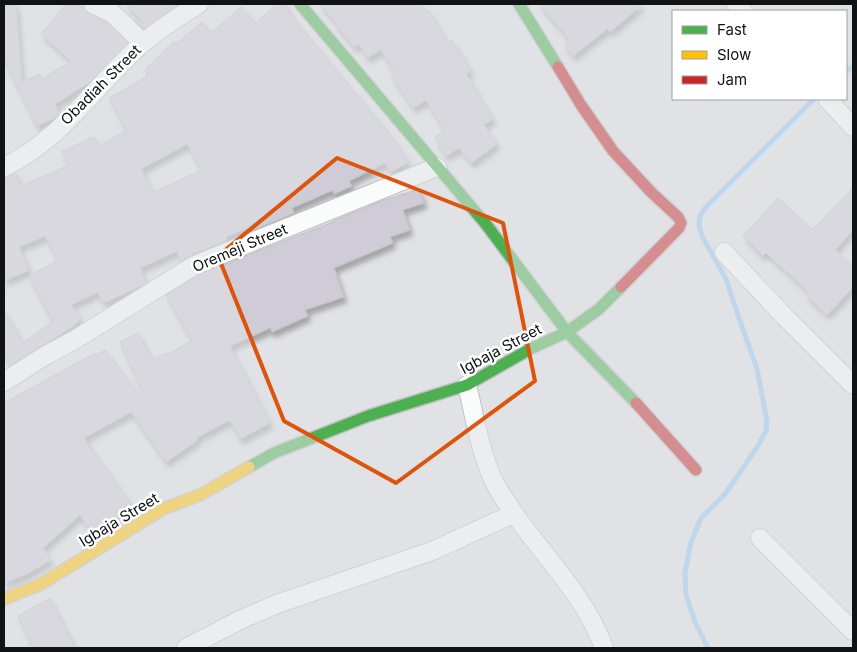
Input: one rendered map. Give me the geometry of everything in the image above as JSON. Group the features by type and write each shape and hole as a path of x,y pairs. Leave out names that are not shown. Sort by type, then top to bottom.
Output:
{"street":[{"path":"93,4 112,13 142,43"},
{"name":"Obadiah Street","path":"4,167 44,143 142,43 199,4"},
{"path":"300,4 376,97 486,223 567,332 634,401 696,470"},
{"name":"Igbaja Street","path":"4,599 41,584 163,509 200,496 274,453 368,416 467,386 530,349 567,332 599,309 679,228 681,223 678,217 652,193 613,151 581,105 519,4"},
{"path":"829,100 853,127"},
{"name":"Oremeji Street","path":"4,382 195,265 437,167"},
{"path":"724,252 785,318 853,385"},
{"path":"467,386 484,458 499,492 513,514 581,601 598,629 604,648"},
{"path":"186,648 242,619 277,604 432,551 513,514"},
{"path":"760,538 853,631"}],"highlighted area":[{"path":"337,158 503,223 535,381 396,483 284,421 218,256"}],"building":[{"path":"4,4 16,4 22,82 39,74 42,79 71,61 41,34 66,4 83,7 88,13 106,22 128,43 90,82 55,104 59,114 56,117 37,126 4,60"},
{"path":"125,4 179,4 144,29 135,20 144,23"},
{"path":"277,4 286,4 289,13 387,131 409,162 390,172 385,163 349,181 352,186 334,194 333,190 292,208 294,213 253,230 251,226 226,237 227,240 181,261 177,251 140,268 147,283 108,301 102,301 98,292 71,305 81,319 72,327 11,365 4,354 4,311 23,343 53,321 29,276 58,260 45,236 19,247 29,270 4,281 4,178 16,173 21,186 69,165 62,151 94,137 99,146 127,130 109,98 148,76 145,70 174,41 176,44 202,22 211,33 241,7 255,23","holes":["187,144 202,170 153,192 141,169"]},
{"path":"319,4 421,4 426,12 429,11 448,43 452,40 471,71 466,74 493,119 484,125 497,144 471,163 459,148 446,156 435,137 445,131 426,100 413,108 391,75 395,72 381,50 367,58 359,44 354,47 335,24 337,23"},
{"path":"539,4 643,4 610,32 607,29 573,56 564,45 570,40"},
{"path":"853,188 853,230 835,250 853,267 853,287 827,315 806,295 809,292 766,253 763,256 743,236 778,198 812,230"},
{"path":"419,189 424,203 403,210 410,230 390,237 393,243 334,268 344,297 305,310 308,316 272,332 270,328 230,346 270,423 240,439 230,420 196,438 198,440 166,462 131,412 84,438 133,507 93,535 80,515 43,548 51,560 27,574 4,583 4,403 95,353 96,355 105,350 139,395 143,392 120,342 138,333 152,360 166,353 167,355 192,340 166,295 200,274 382,201"},
{"path":"50,598 75,648 33,648 18,616"}],"waterway":[{"path":"847,71 853,66"},
{"path":"708,648 695,622 686,595 685,573 691,542 701,518 725,494 756,449 766,431 767,421 757,369 726,279 702,236 699,226 700,216 706,207 813,100"}],"traffic: fast":[{"path":"300,4 485,223 567,332 636,403"},
{"path":"519,4 558,67"},
{"path":"249,467 274,453 368,416 467,385 530,349 567,332 599,309 621,287"}],"traffic: slow":[{"path":"4,599 41,584 163,509 200,495 249,467"}],"traffic: jam":[{"path":"558,67 581,105 613,151 652,193 678,217 681,223 679,228 621,287"},
{"path":"636,403 696,470"}]}
